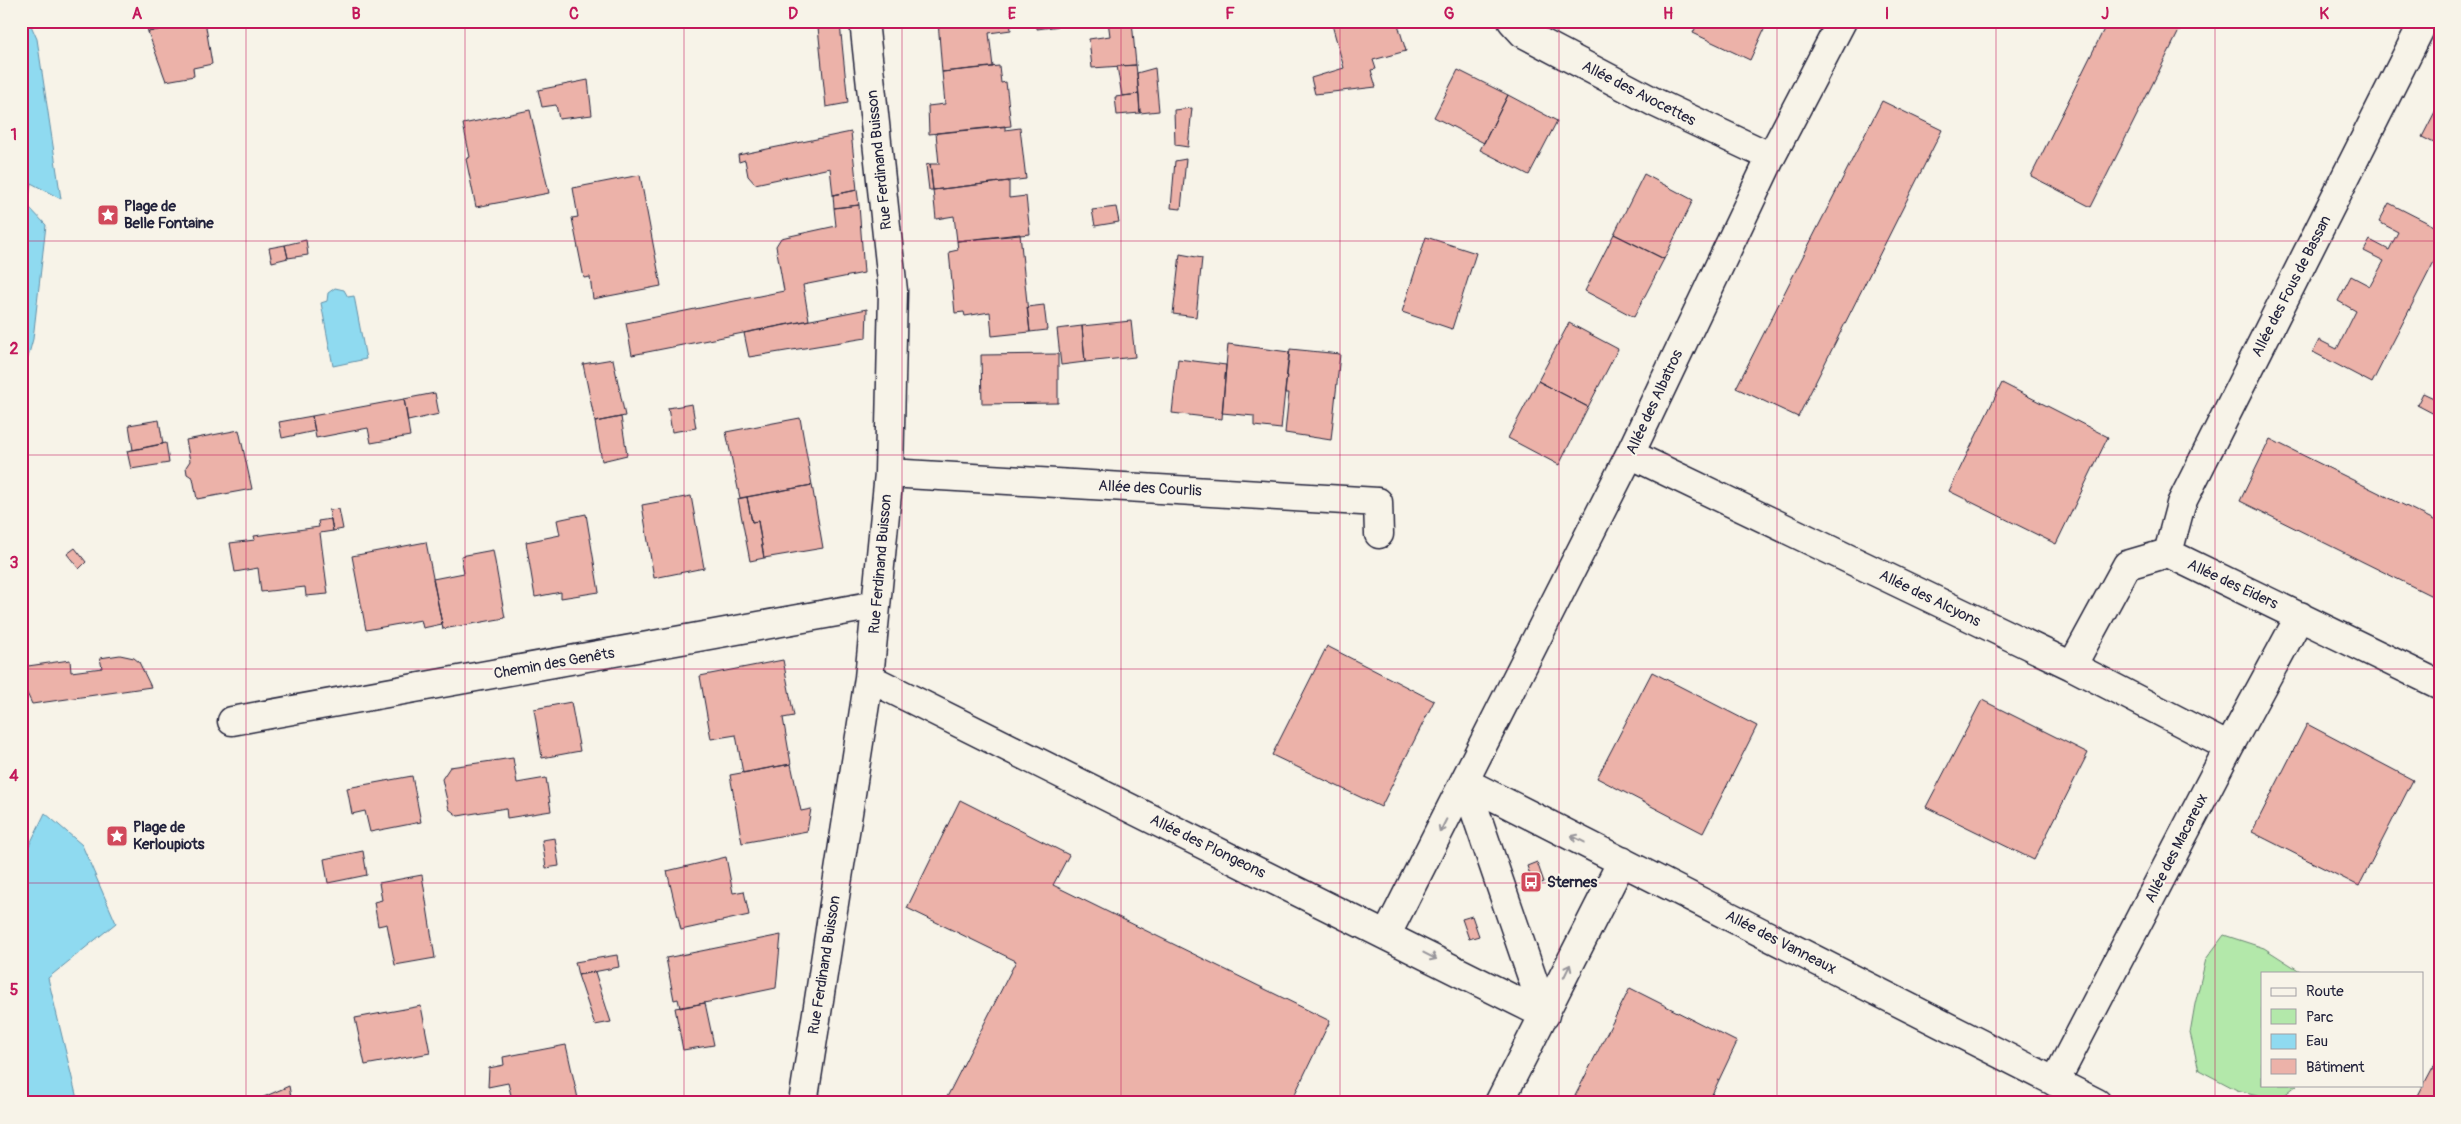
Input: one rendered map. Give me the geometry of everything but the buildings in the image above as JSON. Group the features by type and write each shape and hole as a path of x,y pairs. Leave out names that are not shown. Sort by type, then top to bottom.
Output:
{"street":[{"name":"Rue Ferdinand Buisson","path":"803,1103 869,678 889,473 893,291 864,21"},
{"name":"Allée des Avocettes","path":"1512,21 1523,33 1656,103 1771,156"},
{"name":"Allée des Albatros","path":"1387,934 1630,454 1771,156 1842,21"},
{"name":"Allée des Fous de Bassan","path":"2168,553 2180,504 2424,21"},
{"name":"Allée des Alcyons","path":"1630,454 2072,666 2229,747"},
{"name":"Allée des Courlis","path":"889,473 1378,502 1379,534"},
{"name":"Allée des Eiders","path":"2168,553 2440,684"},
{"path":"2072,666 2127,565 2168,553"},
{"name":"Chemin des Genêts","path":"232,721 876,605"},
{"name":"Allée des Macareux","path":"2055,1082 2229,747 2300,616"},
{"name":"Allée des Plongeons","path":"869,678 1387,934 1545,1015"},
{"path":"1465,782 1545,1015"},
{"name":"Allée des Vanneaux","path":"1465,782 2097,1103"},
{"path":"1499,1103 1622,861"}],"green space":[{"path":"2224,935 2264,948 2301,972 2261,972 2261,1086 2296,1086 2278,1100 2237,1090 2199,1070 2190,1033 2206,959"}],"water":[{"path":"21,21 29,21 37,39 61,199 31,183 28,206 46,225 33,339 21,383"},
{"path":"335,288 344,290 348,297 354,296 366,359 333,366 321,303 327,301 328,293"},
{"path":"45,813 82,845 116,923 48,978 78,1103 21,1103 21,854 26,852"}],"place":[{"name":"Plage de Belle Fontaine","path":"108,215"},
{"name":"Plage de Kerloupiots","path":"117,836"},
{"name":"Sternes","path":"1531,882"}]}
